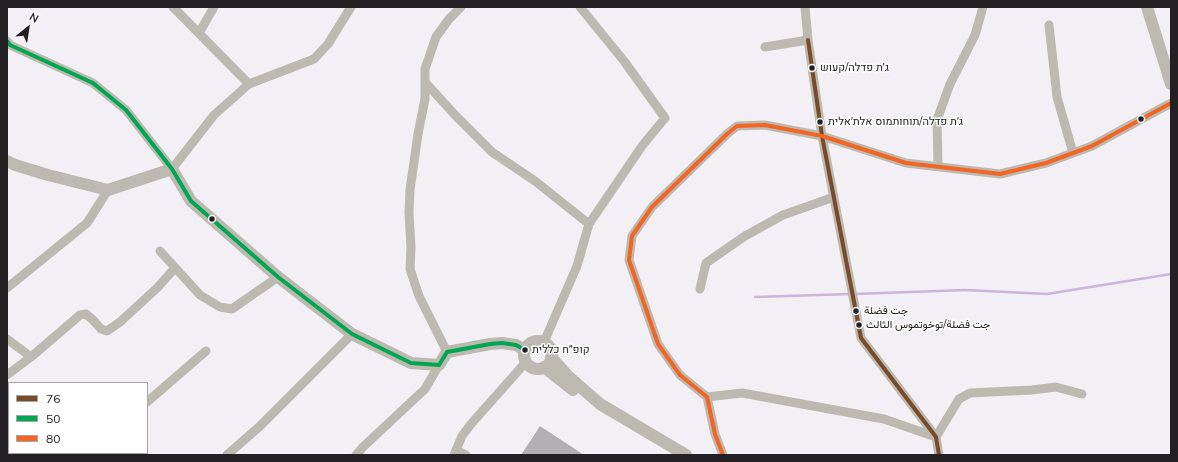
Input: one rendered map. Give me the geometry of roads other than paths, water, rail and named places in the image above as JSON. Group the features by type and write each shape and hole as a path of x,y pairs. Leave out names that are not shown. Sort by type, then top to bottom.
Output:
{"street":[{"path":"173,7 249,84"},
{"path":"199,33 214,7"},
{"path":"7,161 15,165 48,175 108,190 172,168 214,115 249,84 314,60 328,44 351,7"},
{"path":"447,352 419,296 410,269 411,247 409,213 410,190 418,134 425,99 425,68 436,37 449,19 461,7"},
{"path":"544,342 577,266 589,224 642,146 665,118 624,61 580,7"},
{"path":"805,7 808,40 822,136 861,338 936,437 939,455"},
{"path":"938,166 937,120 950,84 975,35 983,7"},
{"path":"1147,7 1171,84"},
{"path":"1049,25 1057,97 1073,153"},
{"path":"765,47 808,40"},
{"path":"8,45 93,83 126,110 172,168 191,201 278,277 352,334 411,363 439,365"},
{"path":"425,82 492,152 535,181 589,224"},
{"path":"723,455 715,434 707,397 680,375 658,344 630,260 632,236 652,207 737,126 765,125 822,136 906,163 1000,174 1046,163 1092,146 1171,103"},
{"path":"7,288 87,223 108,190"},
{"path":"700,289 706,263 738,240 783,215 834,197"},
{"path":"160,251 200,295 220,307 232,309 278,277"},
{"path":"7,375 31,358 80,314 86,314 94,320 101,329 107,331 120,322 157,288 175,268"},
{"path":"227,455 259,427 352,334"},
{"path":"7,339 31,358"},
{"path":"539,341 544,342 550,349 547,362 536,368 529,365 526,362 525,350 531,343 539,341"},
{"path":"356,455 425,389 447,352 502,343 516,345 525,350"},
{"path":"148,401 206,351"},
{"path":"466,455 455,453 462,436 526,362"},
{"path":"547,362 597,409 670,455"},
{"path":"547,362 568,376 600,404 686,455"},
{"path":"936,437 959,399 970,393 1032,390 1056,387 1082,394"},
{"path":"707,397 742,394 884,419 936,437"}],"waterway":[{"path":"855,294 965,290 1047,294 1171,274"},
{"path":"755,297 850,294"}],"place":[{"name":"ג׳ת פדלה/קעוש","path":"812,68"},
{"name":"ג׳ת פדלה/תוחותמוס אלת׳אלית","path":"820,122"},
{"name":"جت فضلة","path":"856,311"},
{"name":"جت فضلة/توخوتموس الثالث","path":"859,325"},
{"name":"קופ״ח כללית","path":"525,350"}]}
